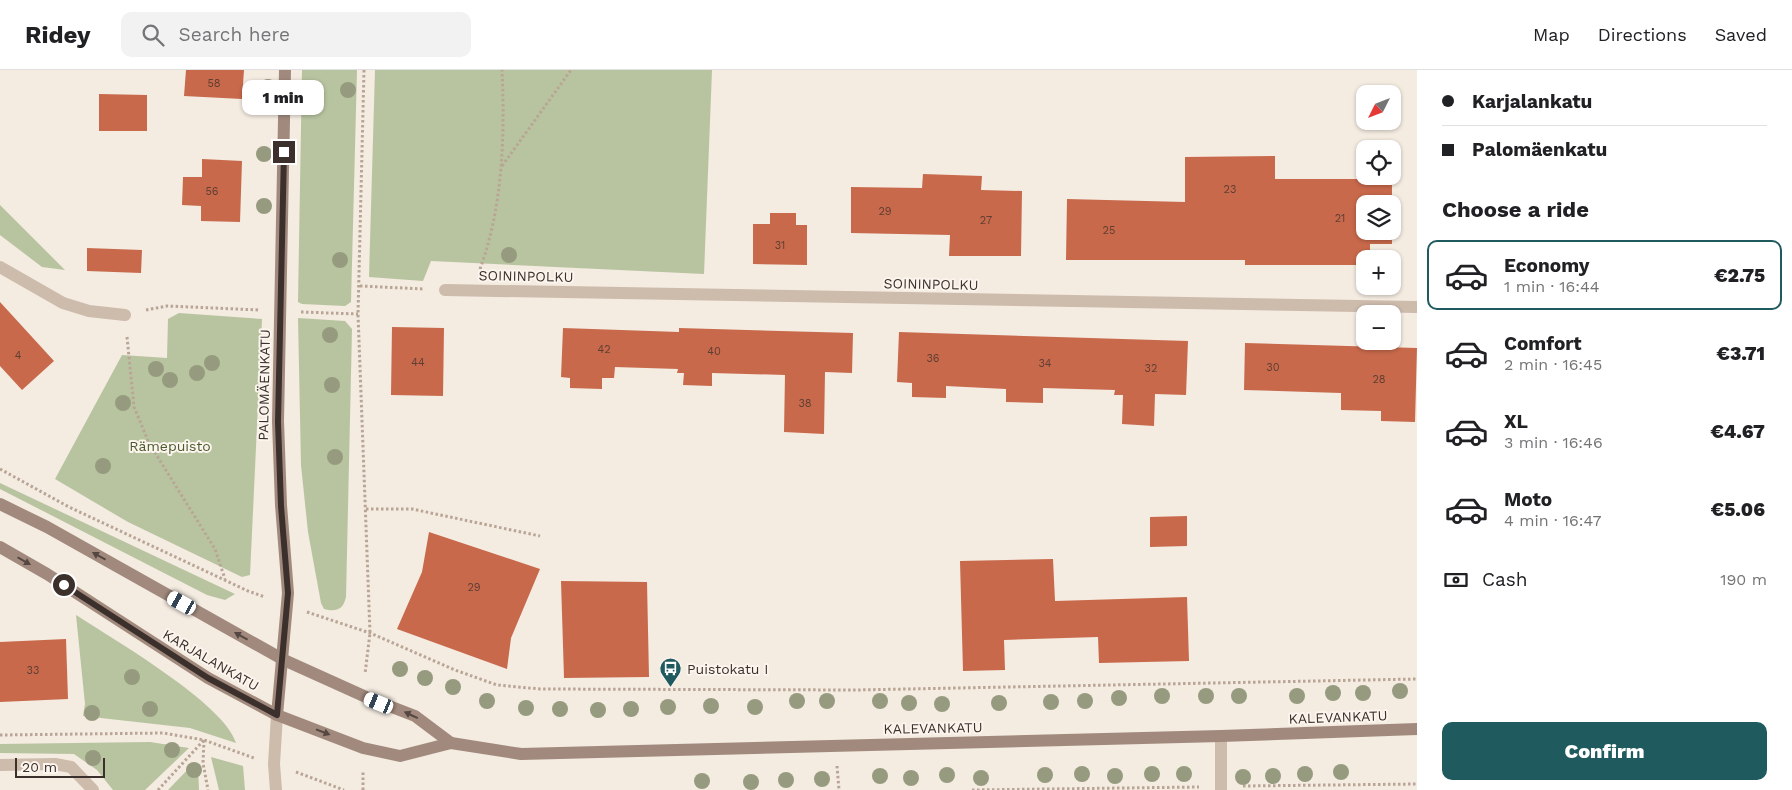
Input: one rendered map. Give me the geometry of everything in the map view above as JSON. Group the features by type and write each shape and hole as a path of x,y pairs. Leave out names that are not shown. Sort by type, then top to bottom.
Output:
{"main road":[{"name":"PALOMÄENKATU","path":"277,715 284,660 288,593 281,506 278,422 285,70"},
{"path":"0,504 47,527 284,660 366,697 415,716 451,742"},
{"name":"KARJALANKATU","path":"0,548 47,574 208,678 277,715 363,748 400,756 451,742"},
{"name":"KALEVANKATU","path":"451,742 521,754 1221,736 1417,729"}],"street":[{"path":"0,267 63,303 89,311 125,315"},
{"name":"SOININPOLKU","path":"445,290 1417,307"},
{"name":"PALOMÄENKATU","path":"276,790 274,764 277,715"},
{"path":"1221,736 1221,788"},
{"path":"0,765 55,764 71,767 93,790"}],"path":[{"path":"364,70 358,314 370,633 365,669"},
{"path":"471,290 491,239 502,167 504,105 502,70"},
{"path":"502,167 571,70"},
{"path":"360,286 445,290"},
{"path":"225,580 215,549 149,443 134,407 125,315 167,306 263,310"},
{"path":"296,311 358,314"},
{"path":"0,468 69,507 248,591"},
{"path":"365,509 412,509 540,536"},
{"path":"323,618 370,633 455,670 497,684 540,689 856,690 1417,680"},
{"path":"0,735 163,733 204,740 243,754"},
{"path":"158,790 204,740"},
{"path":"204,740 203,763 208,790"},
{"path":"363,765 363,790"},
{"path":"319,780 344,790"},
{"path":"972,790 1417,784"}],"green space":[{"path":"302,70 357,70 351,302 345,306 302,304 298,302"},
{"path":"375,70 712,70 704,274 431,261 423,281 369,277"},
{"path":"0,205 65,270 42,267 0,235"},
{"name":"Rämepuisto","path":"179,313 262,319 250,575 242,577 128,522 55,479 122,355 167,358 168,319"},
{"path":"298,318 345,321 352,329 346,597 343,605 335,610 324,609 321,603 308,532 301,465"},
{"path":"0,483 235,594 225,600 207,595 0,489"},
{"path":"76,615 166,673 190,692 212,710 227,727 236,743 190,728 83,716 85,704"},
{"path":"150,742 189,748 145,790 113,790 97,770 74,754 0,753 0,744"},
{"path":"211,757 243,766 245,790 219,790"},
{"path":"193,764 198,766 199,790 168,790"}],"building":[{"path":"186,70 244,70 242,99 184,96"},
{"path":"99,94 147,95 147,131 99,131"},
{"path":"1275,156 1275,179 1356,179 1356,185 1392,185 1392,195 1356,195 1356,240 1392,240 1392,244 1370,244 1370,250 1356,250 1356,265 1245,265 1245,260 1066,260 1067,199 1185,202 1185,157"},
{"path":"202,159 242,161 240,222 201,221 201,206 182,205 183,177 202,177"},
{"path":"923,174 982,176 981,190 1022,191 1021,256 949,256 950,235 851,233 851,187 922,188"},
{"path":"770,213 796,213 796,225 807,225 807,265 753,264 753,224 770,224"},
{"path":"87,248 142,250 141,273 87,271"},
{"path":"0,302 54,361 22,390 0,366"},
{"path":"392,327 444,328 443,396 391,395"},
{"path":"563,328 679,332 679,328 853,333 852,373 825,372 824,434 784,432 785,375 712,373 712,386 683,385 684,373 677,373 678,369 615,367 614,378 602,378 602,389 570,388 570,378 561,377"},
{"path":"899,332 1188,341 1186,395 1155,394 1154,426 1122,424 1123,395 1114,395 1115,390 1043,388 1043,403 1006,402 1006,389 946,386 946,398 912,397 912,383 897,382"},
{"path":"1245,343 1356,346 1356,350 1417,348 1415,422 1381,421 1381,411 1341,410 1341,393 1244,390"},
{"path":"1187,516 1187,546 1150,547 1150,517"},
{"path":"429,532 540,569 511,638 507,669 397,629 422,572"},
{"path":"1053,559 1055,601 1187,597 1189,661 1099,663 1098,637 1004,640 1005,670 963,671 960,561"},
{"path":"561,581 647,582 649,677 564,678"},
{"path":"66,639 68,699 0,702 0,642"}],"place":[{"name":"Puistokatu I","path":"671,688"}],"route":[{"path":"64,585 208,678 277,715 288,605 281,506 278,422 284,152"}]}
